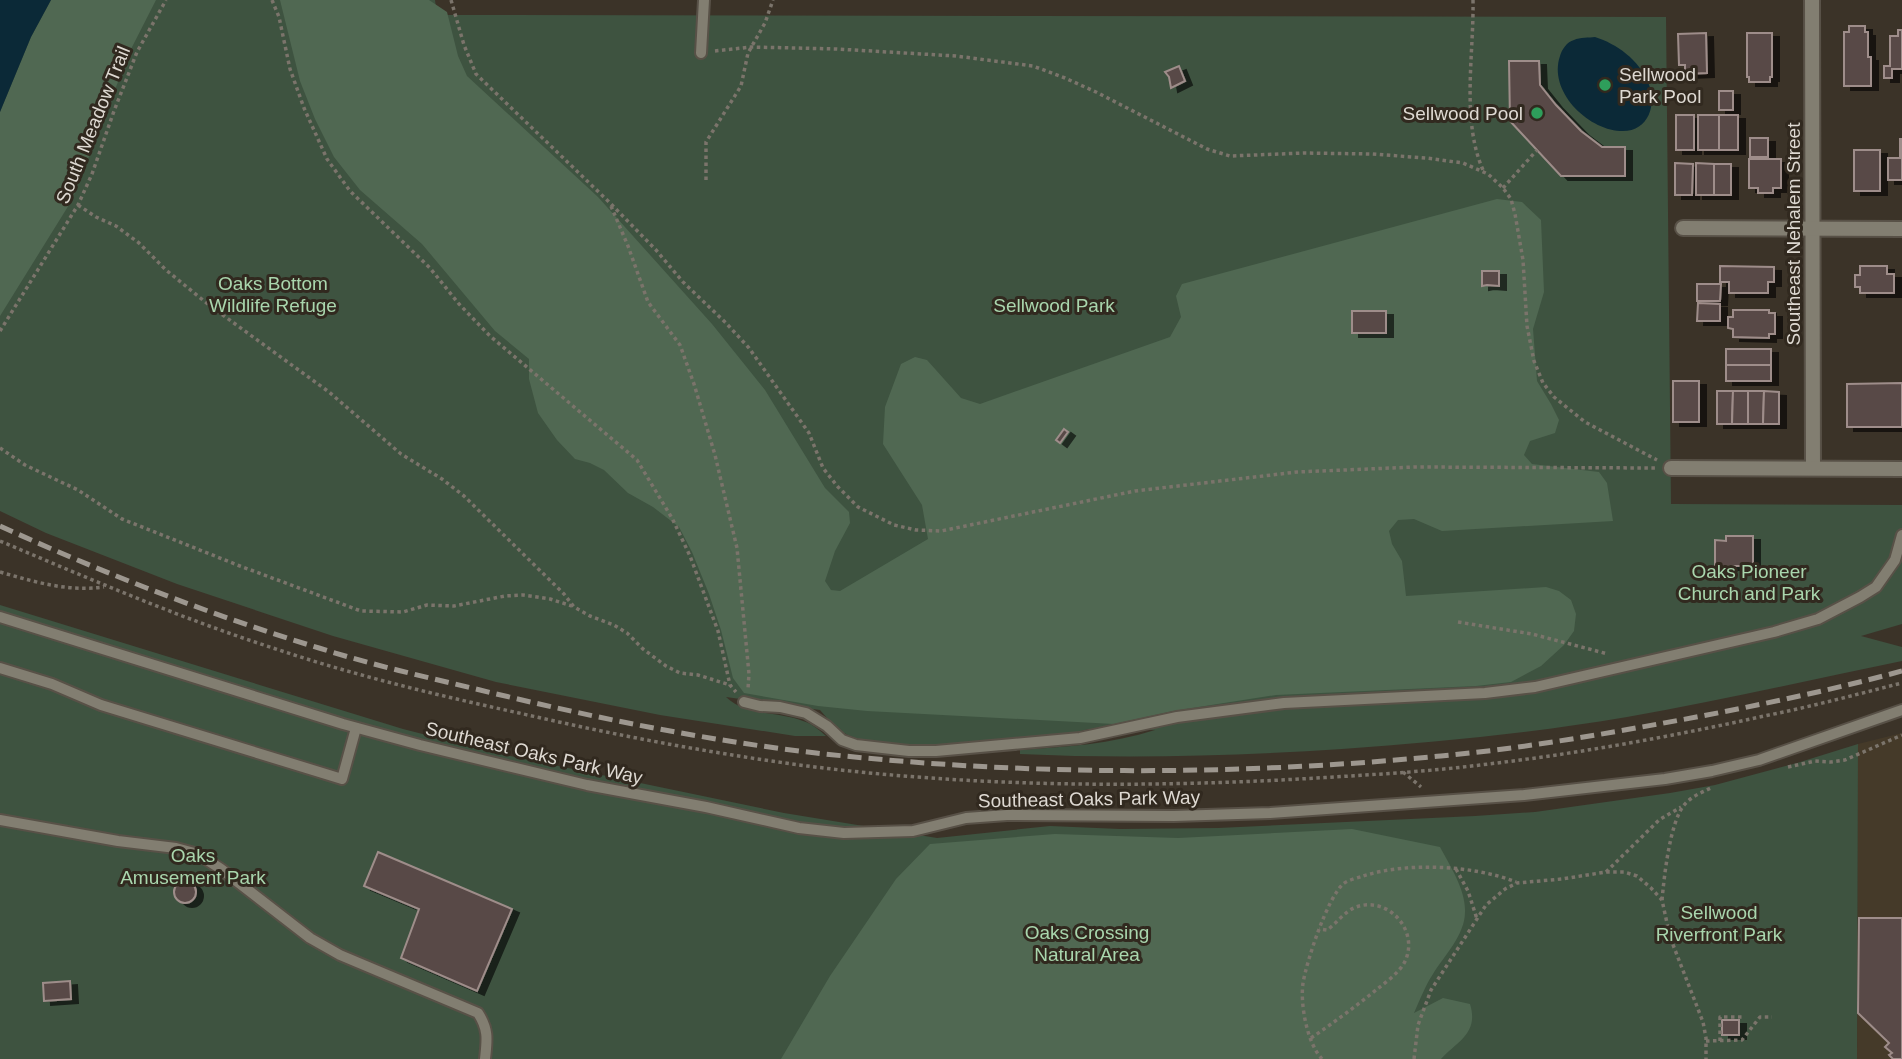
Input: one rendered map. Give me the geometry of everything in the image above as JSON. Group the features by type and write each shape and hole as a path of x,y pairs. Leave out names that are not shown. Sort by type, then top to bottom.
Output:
{"street":[{"name":"Southeast Nehalem Street","path":"1812,0 1813,468"},
{"path":"1683,228 1902,229"},
{"path":"1671,468 1902,469"}],"lane":[{"path":"701,53 704,0"},
{"path":"744,702 806,713 827,726 842,740 856,745 936,751 1080,738 1177,717 1284,703 1485,693 1535,687 1774,632 1818,619 1876,587 1895,560 1902,535"},
{"name":"Southeast Oaks Park Way","path":"0,617 356,728 547,777 791,826 844,833 913,831 965,818 1018,814 1185,816 1270,813 1524,795 1639,782 1693,775 1759,760 1902,710"},
{"path":"0,668 52,684 101,705 342,779 356,728"},
{"path":"0,820 198,853 310,938 340,955 478,1013 485,1023 488,1036 485,1059"}],"path":[{"name":"South Meadow Trail","path":"0,331 78,205 137,52 166,0"},
{"path":"272,0 279,17 290,69 304,108 327,159 351,191 430,268 490,336 637,460 672,518 690,556 718,631 730,685 744,702"},
{"path":"452,0 464,45 477,74 608,201 749,348 803,425 823,468 838,487 858,507 894,525 916,530 941,531 1135,491 1297,472 1415,467 1671,468"},
{"path":"706,180 706,142 741,86 748,53 765,23 772,0"},
{"path":"1473,0 1471,108 1474,137 1483,172"},
{"path":"701,53 751,47 837,49 956,55 1033,66 1096,92 1207,149 1230,156 1372,154 1463,163 1489,174 1511,199 1515,214 1523,260 1527,326 1534,361 1544,383 1554,397 1585,422 1671,468"},
{"path":"1503,188 1537,150"},
{"path":"608,201 648,302 680,345 715,455 737,548 742,586 749,674 749,687 744,702"},
{"path":"78,205 116,226 139,243 166,270 209,305 329,391 401,454 464,496 574,607"},
{"path":"0,448 25,465 78,490 122,519 361,611 403,612 427,605 454,606 505,596 523,595 550,599 614,625 666,666 680,673 698,675 730,685"},
{"path":"0,541 137,599"},
{"path":"0,572 70,589 107,587"},
{"path":"1458,622 1532,634 1640,663"},
{"path":"1787,768 1815,761 1845,760 1902,735"},
{"path":"1606,872 1659,820 1683,806 1695,795 1713,787"},
{"path":"1683,806 1674,828 1662,900 1670,937 1703,1022 1706,1059"},
{"path":"1322,1059 1310,1038 1304,1012 1303,984 1319,929 1330,902 1344,883 1370,874 1429,867 1493,874 1517,883 1606,872 1637,876 1662,900"},
{"path":"1455,869 1468,891 1477,919"},
{"path":"1415,1059 1418,1025 1431,990 1486,905 1517,883"},
{"path":"1310,1038 1349,1012 1393,976 1404,964 1409,948 1409,936 1399,917 1369,904 1355,907 1327,930 1319,929"},
{"path":"1720,1041 1720,1017 1744,1017"},
{"path":"1706,1041 1742,1040 1760,1017 1772,1017"}],"shaded area":[{"path":"1902,733 1902,1059 1857,1059 1858,744"}],"green space":[{"path":"0,0 435,0 437,15 1666,17 1671,504 1902,505 1902,624 1861,636 1902,647 1902,661 1661,711 1592,723 1485,736 1342,749 1221,755 1020,754 1020,750 1105,742 1155,730 1089,729 1069,734 932,746 880,744 848,735 820,710 726,697 743,708 807,722 826,736 795,736 660,715 496,682 333,636 177,584 46,533 0,511"},
{"path":"51,0 156,0 130,51 72,200 0,316 0,112 31,37"},
{"path":"280,0 429,0 447,12 458,56 467,76 598,197 712,324 765,390 825,488 849,512 850,523 835,551 825,581 831,590 840,591 928,539 922,505 883,444 885,407 901,364 915,357 927,360 961,398 980,404 1170,337 1181,317 1176,296 1182,284 1497,199 1522,202 1541,220 1544,292 1533,329 1537,381 1559,420 1555,433 1530,441 1524,455 1532,464 1599,472 1607,483 1613,521 1442,531 1414,519 1398,520 1389,531 1392,544 1402,561 1406,596 1546,587 1559,591 1571,600 1576,614 1574,631 1564,645 1541,666 1511,682 1276,695 1173,711 1114,724 867,711 818,706 744,693 733,678 709,594 679,527 653,507 628,493 604,470 575,459 557,440 538,413 529,379 529,359 495,331 422,244 360,190 334,157 300,81"},
{"path":"0,605 403,729 501,754 784,813 937,838 1050,826 1120,829 1218,828 1535,812 1715,785 1858,744 1857,1059 0,1059"},
{"name":"Oaks Crossing Natural Area","path":"1352,829 1440,847 1460,887 1465,904 1462,929 1430,979 1414,1013 1443,998 1470,1004 1472,1022 1469,1029 1441,1059 781,1059 830,976 896,879 930,844 1055,834 1178,838"}],"water":[{"path":"0,0 51,0 31,37 0,112"},
{"name":"Sellwood Park Pool","path":"1595,37 1626,54 1639,67 1648,82 1651,108 1644,122 1638,127 1620,131 1607,129 1583,116 1565,95 1558,69 1562,51 1571,41"}],"building":[{"path":"1849,26 1865,26 1865,32 1868,32 1871,86 1844,86 1844,32 1849,32"},
{"path":"1898,30 1902,30 1902,69 1892,69 1892,78 1884,78 1884,66 1890,66 1890,36 1898,36"},
{"path":"1706,33 1707,73 1685,74 1685,65 1679,65 1678,34"},
{"path":"1747,33 1772,33 1770,82 1749,82"},
{"name":"Sellwood Pool","path":"1509,61 1539,61 1540,85 1581,131 1602,147 1625,147 1625,176 1561,176 1510,121"},
{"path":"1179,66 1185,81 1171,88 1165,72"},
{"path":"1719,91 1733,91 1733,110 1719,110"},
{"path":"1676,115 1694,115 1694,150 1676,150"},
{"path":"1698,115 1719,115 1719,150 1698,150"},
{"path":"1719,115 1738,115 1738,150 1719,150"},
{"path":"1750,138 1768,138 1768,157 1750,157"},
{"path":"1900,139 1902,180 1888,180 1888,158 1900,158"},
{"path":"1854,150 1880,150 1880,191 1854,191"},
{"path":"1749,159 1781,159 1781,188 1773,188 1773,193 1758,193 1758,188 1749,188"},
{"path":"1675,163 1693,164 1692,195 1675,195"},
{"path":"1696,163 1714,164 1714,195 1696,195"},
{"path":"1714,164 1731,164 1731,195 1714,195"},
{"path":"1720,266 1774,267 1774,282 1768,282 1768,293 1729,293 1729,282 1720,282"},
{"path":"1860,266 1887,266 1887,274 1894,274 1894,293 1860,293 1860,287 1855,287 1855,275 1860,275"},
{"path":"1482,271 1499,271 1499,286 1482,286"},
{"path":"1697,284 1721,284 1720,301 1697,301"},
{"path":"1698,303 1720,304 1720,321 1697,321"},
{"path":"1733,310 1769,310 1769,313 1775,313 1775,334 1769,334 1769,338 1733,337 1733,329 1728,328 1728,317 1733,317"},
{"path":"1352,311 1386,311 1386,333 1352,333"},
{"path":"1726,349 1771,349 1771,365 1726,365"},
{"path":"1726,365 1771,365 1771,381 1726,381"},
{"path":"1673,381 1699,381 1699,422 1673,422"},
{"path":"1902,383 1902,427 1847,427 1847,384"},
{"path":"1717,391 1733,391 1732,424 1717,424"},
{"path":"1733,391 1748,391 1748,424 1732,424"},
{"path":"1748,391 1764,391 1763,424 1748,424"},
{"path":"1764,391 1779,392 1779,424 1763,424"},
{"path":"1064,429 1068,432 1060,443 1056,440"},
{"path":"1726,536 1753,536 1753,566 1715,566 1715,540 1726,541"},
{"path":"378,852 512,909 477,991 401,958 419,909 364,886"},
{"path":"185,881 193,884 196,892 193,900 185,903 177,900 174,892 177,884"},
{"path":"1859,918 1902,918 1902,1059 1893,1059 1889,1055 1892,1053 1885,1047 1889,1043 1858,1013"},
{"path":"70,981 71,999 44,1001 43,983"},
{"path":"1722,1020 1739,1020 1739,1035 1722,1035"}],"railway":[{"path":"0,526 118,577 198,607 379,665 647,727 774,748 894,761 1128,771 1363,763 1474,753 1604,734 1802,695 1902,671"}],"place":[{"name":"Sellwood Park Pool","path":"1605,85"},
{"name":"Sellwood Pool","path":"1537,113"}],"park label":[{"name":"Oaks Bottom Wildlife Refuge","path":"273,294"},
{"name":"Sellwood Park","path":"1054,305"},
{"name":"Oaks Pioneer Church and Park","path":"1749,582"},
{"name":"Oaks Amusement Park","path":"193,866"},
{"name":"Sellwood Riverfront Park","path":"1719,923"}]}
